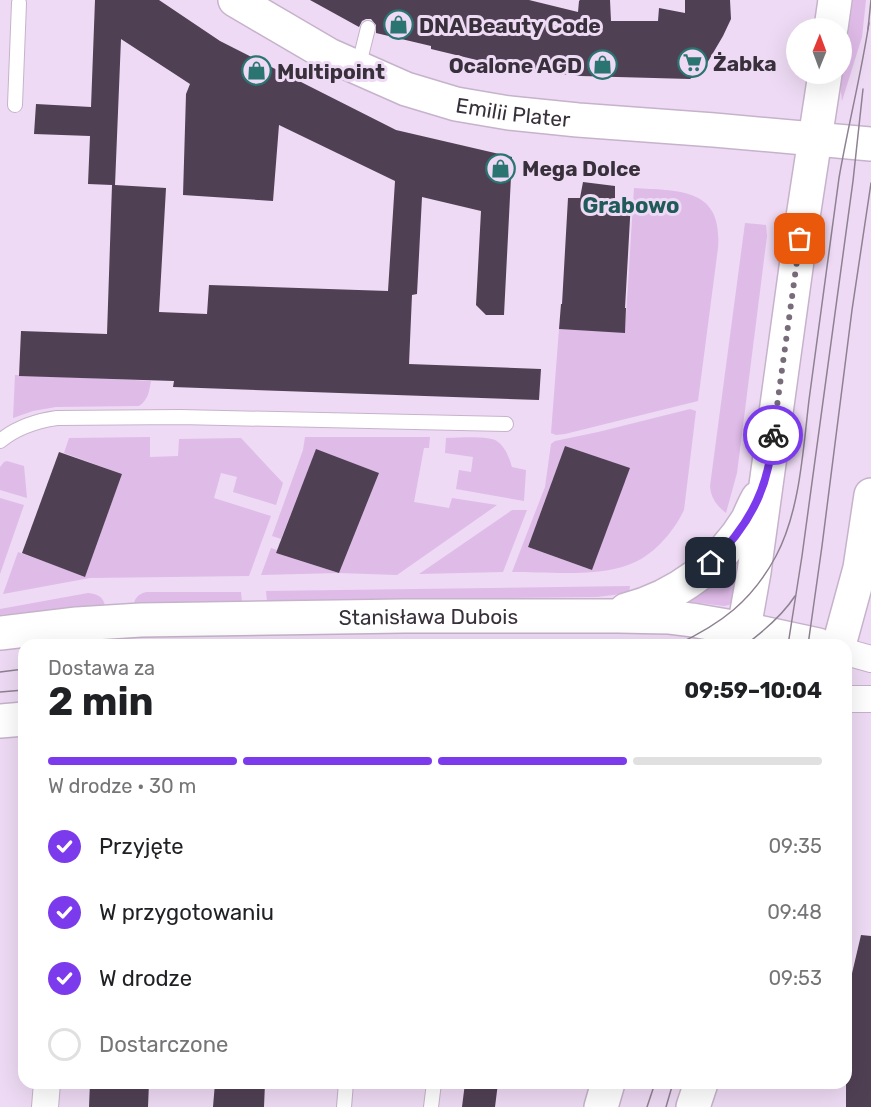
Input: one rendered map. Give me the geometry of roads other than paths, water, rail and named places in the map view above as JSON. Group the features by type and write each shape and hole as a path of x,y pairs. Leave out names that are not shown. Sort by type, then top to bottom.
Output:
{"street":[{"name":"Emilii Plater","path":"234,0 358,68 406,89 456,104 578,120 871,144"},
{"path":"832,18 835,0"},
{"path":"742,637 754,572 823,84"},
{"path":"590,616 615,612 652,601 669,594 699,574 726,549 748,519 768,468"},
{"path":"841,639 860,568 871,495"},
{"name":"Stanisława Dubois","path":"0,633 37,637 78,624 141,620 590,616 668,617 742,637 761,639"},
{"path":"852,654 871,659"},
{"path":"852,699 871,699"},
{"path":"0,721 18,720"},
{"path":"45,1107 46,1089"},
{"path":"601,1107 606,1089"},
{"path":"693,1107 699,1089"}],"lane":[{"path":"15,105 19,3"},
{"path":"358,68 368,28"},
{"path":"0,441 21,427 39,420 57,418 180,417 506,424"},
{"path":"344,1107 346,1089"},
{"path":"431,1107 433,1089"}],"tram line":[{"path":"868,29 871,0"},
{"path":"688,639 734,610 757,586 776,556 790,520 802,459 839,178 869,23"},
{"path":"789,639 853,181 863,89"},
{"path":"809,639 871,183"},
{"path":"753,639 772,623 795,596"},
{"path":"0,672 18,670"},
{"path":"0,692 18,690"},
{"path":"647,1107 653,1089"},
{"path":"666,1107 671,1089"}],"place":[{"name":"DNA Beauty Code","path":"398,25"},
{"name":"Żabka","path":"692,63"},
{"name":"Ocalone AGD","path":"603,65"},
{"name":"Multipoint","path":"256,71"},
{"name":"Mega Dolce","path":"501,168"}],"district":[{"name":"Grabowo","path":"631,205"}]}
